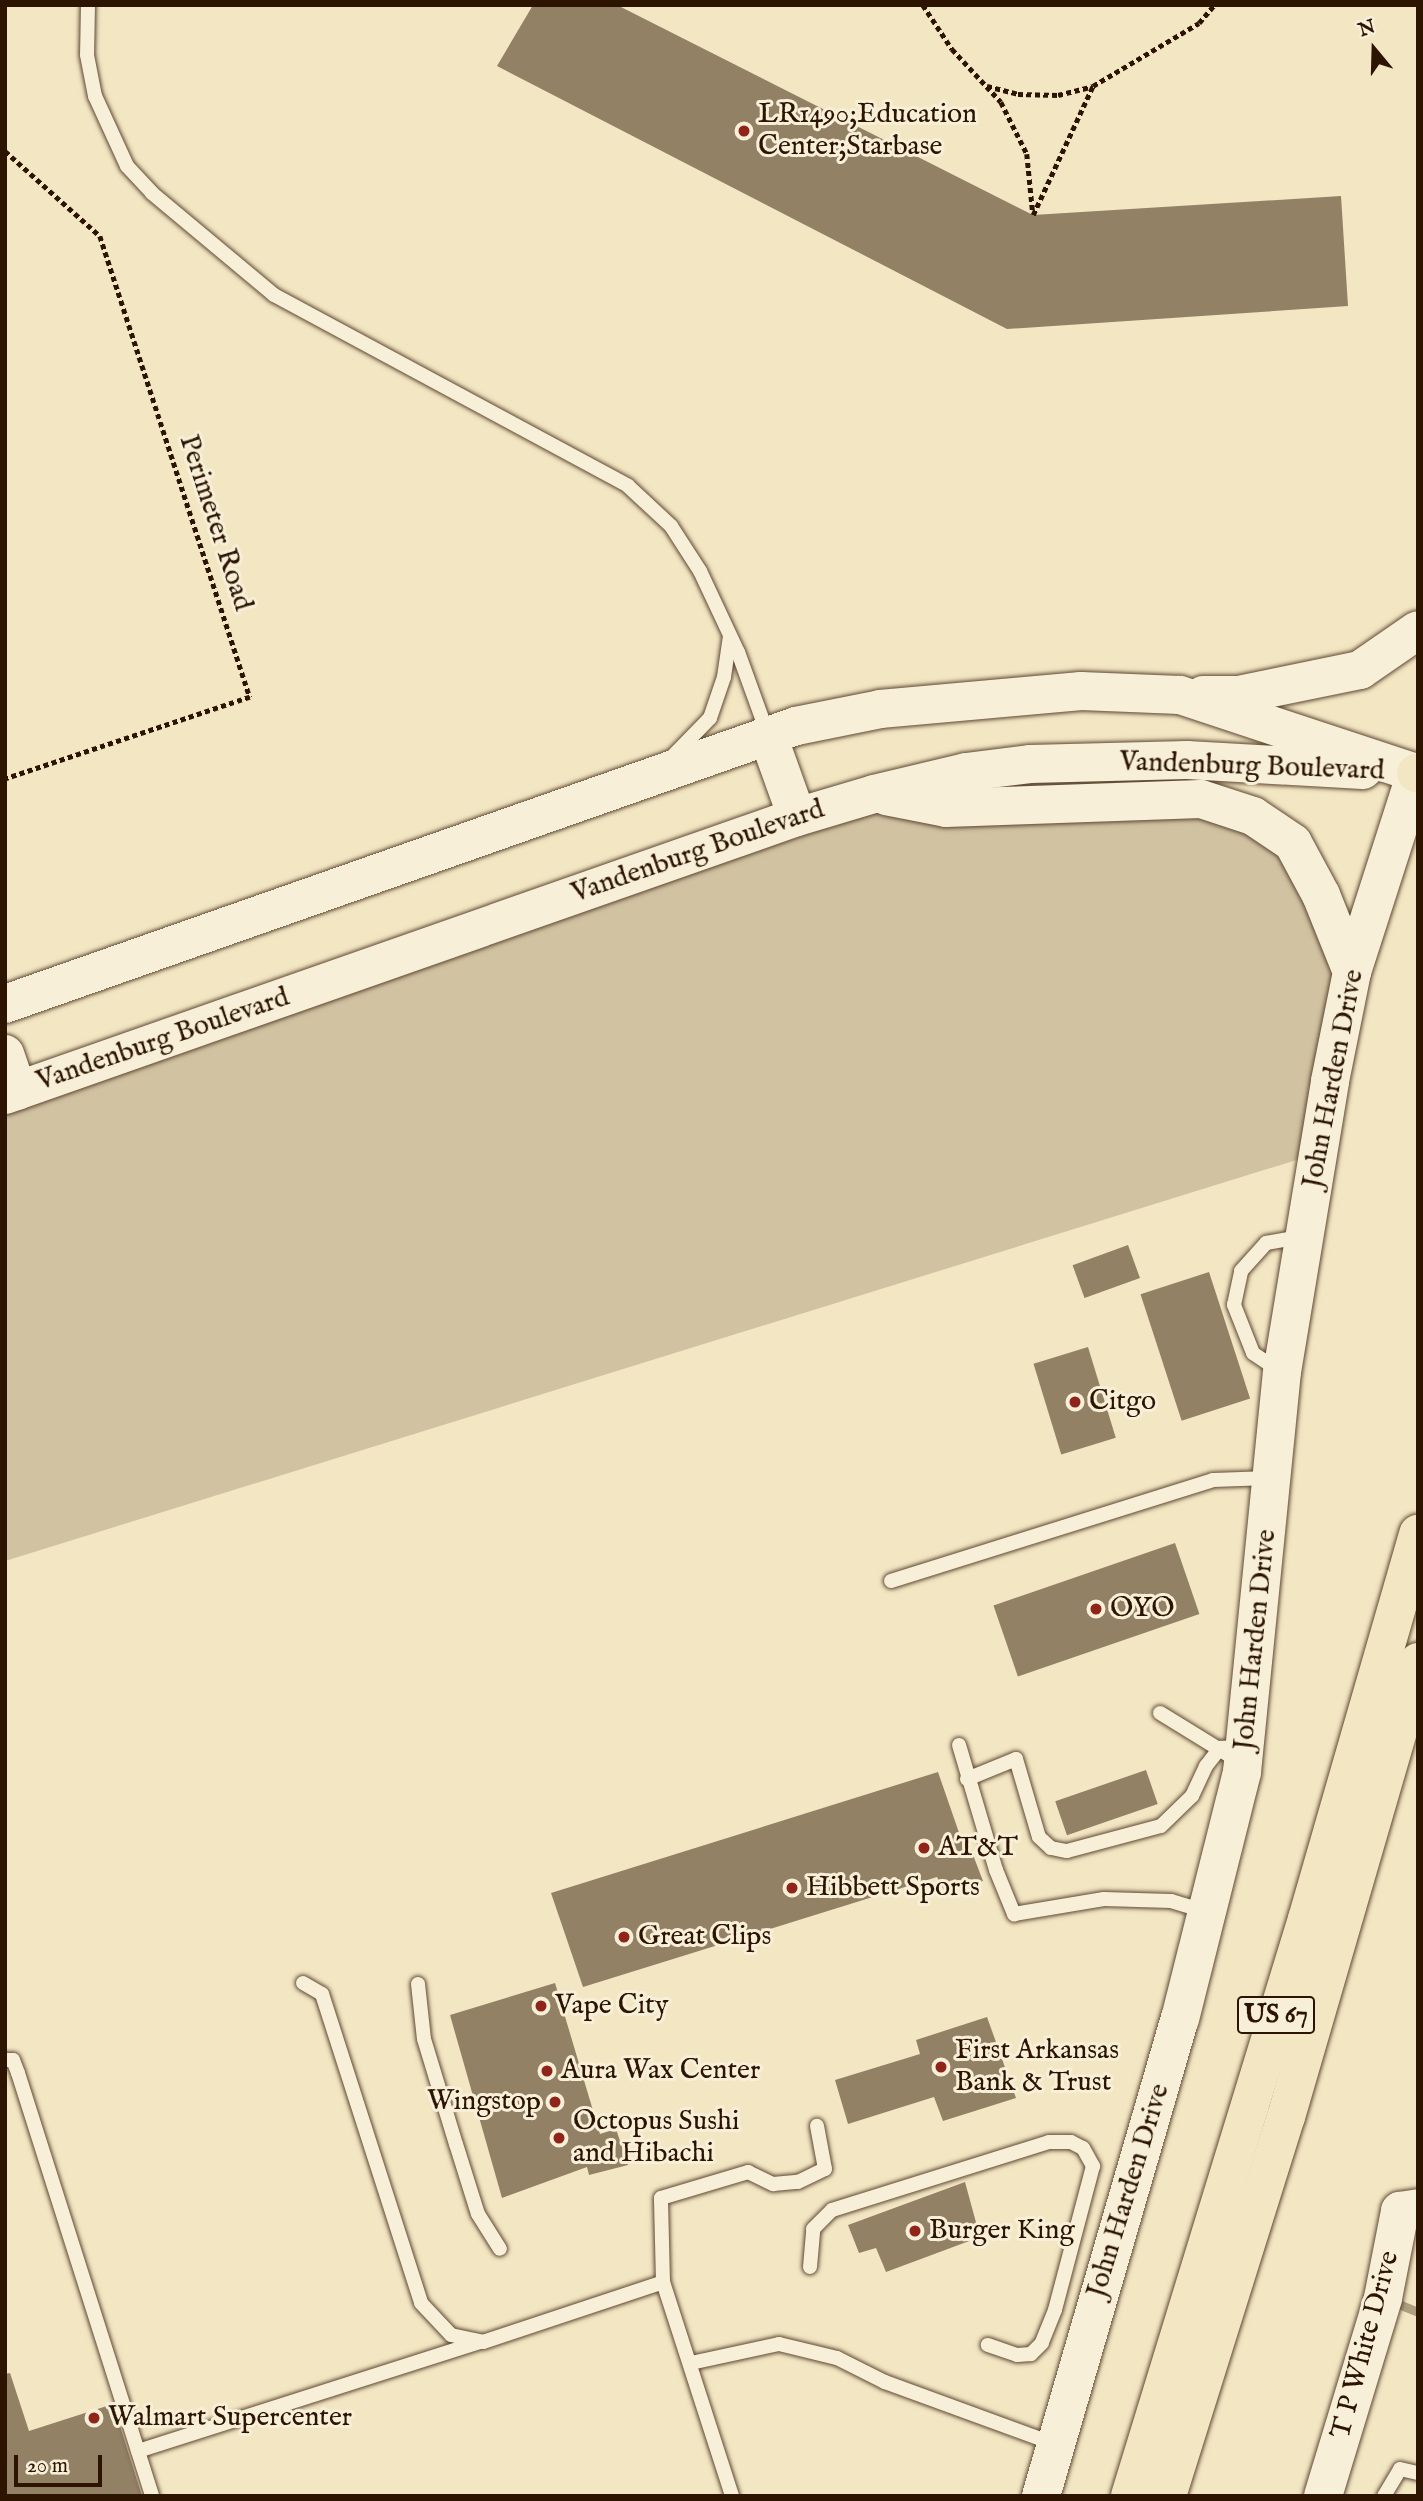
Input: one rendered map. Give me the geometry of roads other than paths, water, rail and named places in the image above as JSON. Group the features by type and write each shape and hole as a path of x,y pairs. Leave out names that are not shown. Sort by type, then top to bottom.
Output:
{"highway":[{"name":"US 67","path":"1130,2496 1307,1919 1418,1534"},
{"name":"US 67","path":"1167,2496 1290,2104 1418,1662"}],"main road":[{"path":"1180,695 1238,695 1360,670 1418,630"},
{"name":"Vandenburg Boulevard","path":"5,1004 768,736 880,709 1082,691 1180,695 1417,773"},
{"path":"768,736 796,817"},
{"name":"Vandenburg Boulevard","path":"12,1093 796,817 874,794 966,772 1030,764 1187,760 1417,773"},
{"name":"John Harden Drive","path":"1041,2496 1208,1913 1235,1756 1274,1478 1282,1372 1352,972 1417,773"},
{"path":"874,794 946,808 1201,799 1252,816 1293,843 1321,895 1352,972"},
{"path":"5,1054 12,1093"},
{"name":"T P White Drive","path":"1325,2495 1383,2298 1400,2211 1418,2208"}],"lane":[{"path":"88,5 87,55 96,96 109,134 127,166 152,193 274,295 628,486 671,526 700,571 730,636 768,736"},
{"path":"640,780 678,753 710,718 724,677 730,636"},
{"path":"1282,1372 1253,1353 1234,1305 1241,1271 1266,1242 1304,1237"},
{"path":"891,1581 1213,1480 1274,1478"},
{"path":"1160,1713 1235,1756"},
{"path":"959,1745 967,1779 1014,1914 1104,1899 1171,1901 1208,1913"},
{"path":"967,1779 1016,1759 1040,1837 1051,1848 1067,1851 1161,1826 1192,1796 1206,1766 1235,1756"},
{"path":"303,1983 322,1994 421,2303 451,2335 483,2342"},
{"path":"418,1984 424,2039 456,2144 478,2214 500,2249"},
{"path":"5,2060 13,2060 18,2073 152,2496"},
{"path":"732,2496 663,2281 661,2198 748,2172 773,2184 798,2182 825,2169 817,2126"},
{"path":"810,2267 813,2229 832,2210 1049,2143 1071,2142 1083,2148 1093,2166 1055,2310 1042,2343 1031,2354 1017,2355 988,2345"},
{"path":"138,2451 483,2342 663,2281"},
{"path":"691,2363 779,2344 837,2358 885,2382 1054,2444"},
{"path":"1384,2496 1400,2469 1418,2473"}],"waterway":[{"path":"1391,2301 1418,2312"}],"place":[{"name":"LR1490;Education Center;Starbase","path":"744,131"},
{"name":"Citgo","path":"1075,1402"},
{"name":"OYO","path":"1096,1609"},
{"name":"AT&T","path":"924,1848"},
{"name":"Hibbett Sports","path":"792,1888"},
{"name":"Great Clips","path":"624,1937"},
{"name":"Vape City","path":"541,2006"},
{"name":"First Arkansas Bank & Trust","path":"941,2067"},
{"name":"Aura Wax Center","path":"547,2071"},
{"name":"Wingstop","path":"555,2102"},
{"name":"Octopus Sushi and Hibachi","path":"559,2138"},
{"name":"Burger King","path":"915,2231"},
{"name":"Walmart Supercenter","path":"94,2418"}]}
